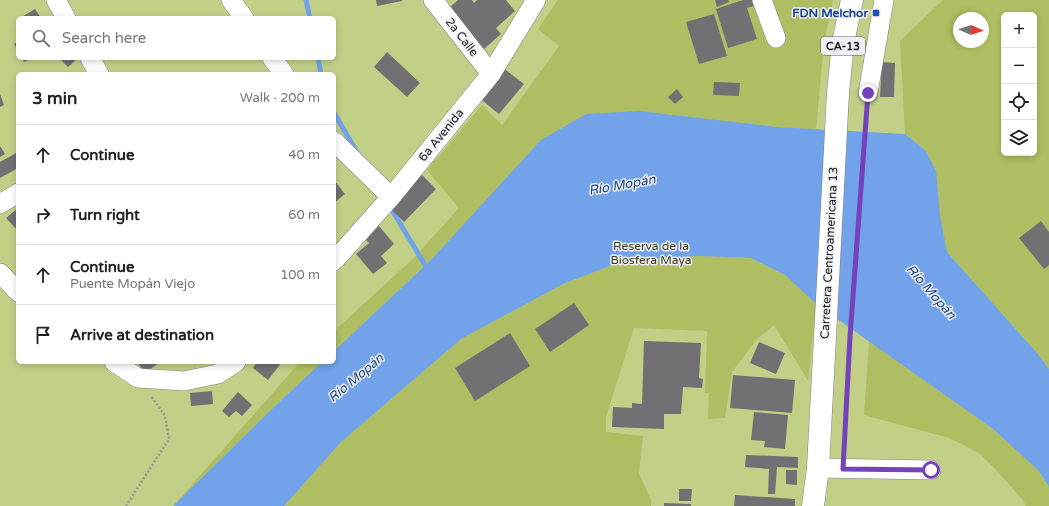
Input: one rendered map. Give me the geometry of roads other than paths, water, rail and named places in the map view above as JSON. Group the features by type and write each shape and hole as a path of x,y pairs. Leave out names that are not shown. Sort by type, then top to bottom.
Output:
{"highway":[{"name":"Carretera Centroamericana 13","path":"813,506 818,468 838,93 843,43 852,0"}],"street":[{"path":"56,0 65,16"},
{"path":"231,0 243,16"},
{"name":"2a Calle","path":"433,0 491,74"},
{"name":"6a Avenida","path":"336,259 391,197 491,74 536,0"},
{"path":"762,0 776,38"},
{"path":"868,93 884,0"},
{"path":"91,60 98,72"},
{"path":"274,60 282,72"},
{"path":"336,143 391,197"},
{"path":"0,204 16,194"},
{"path":"0,273 16,290"},
{"path":"117,364 138,378 184,381 218,374 233,364"},
{"path":"818,468 931,470"}],"water":[{"name":"Río Mopán","path":"639,111 776,127 905,134 925,150 936,171 940,216 947,252 1037,353 1049,369 1049,487 1039,471 993,429 816,304 785,275 751,258 700,256 623,261 563,284 461,339 341,442 284,506 173,506 320,364 336,364 336,349 431,260 541,140 586,114"}],"waterway":[{"path":"306,0 310,16"},
{"path":"318,60 321,72"},
{"path":"336,116 358,154"},
{"path":"389,205 428,270"}],"place":[{"name":"FDN Melchor","path":"876,13"}],"park label":[{"name":"Reserva de la Biosfera Maya","path":"651,253"}]}
